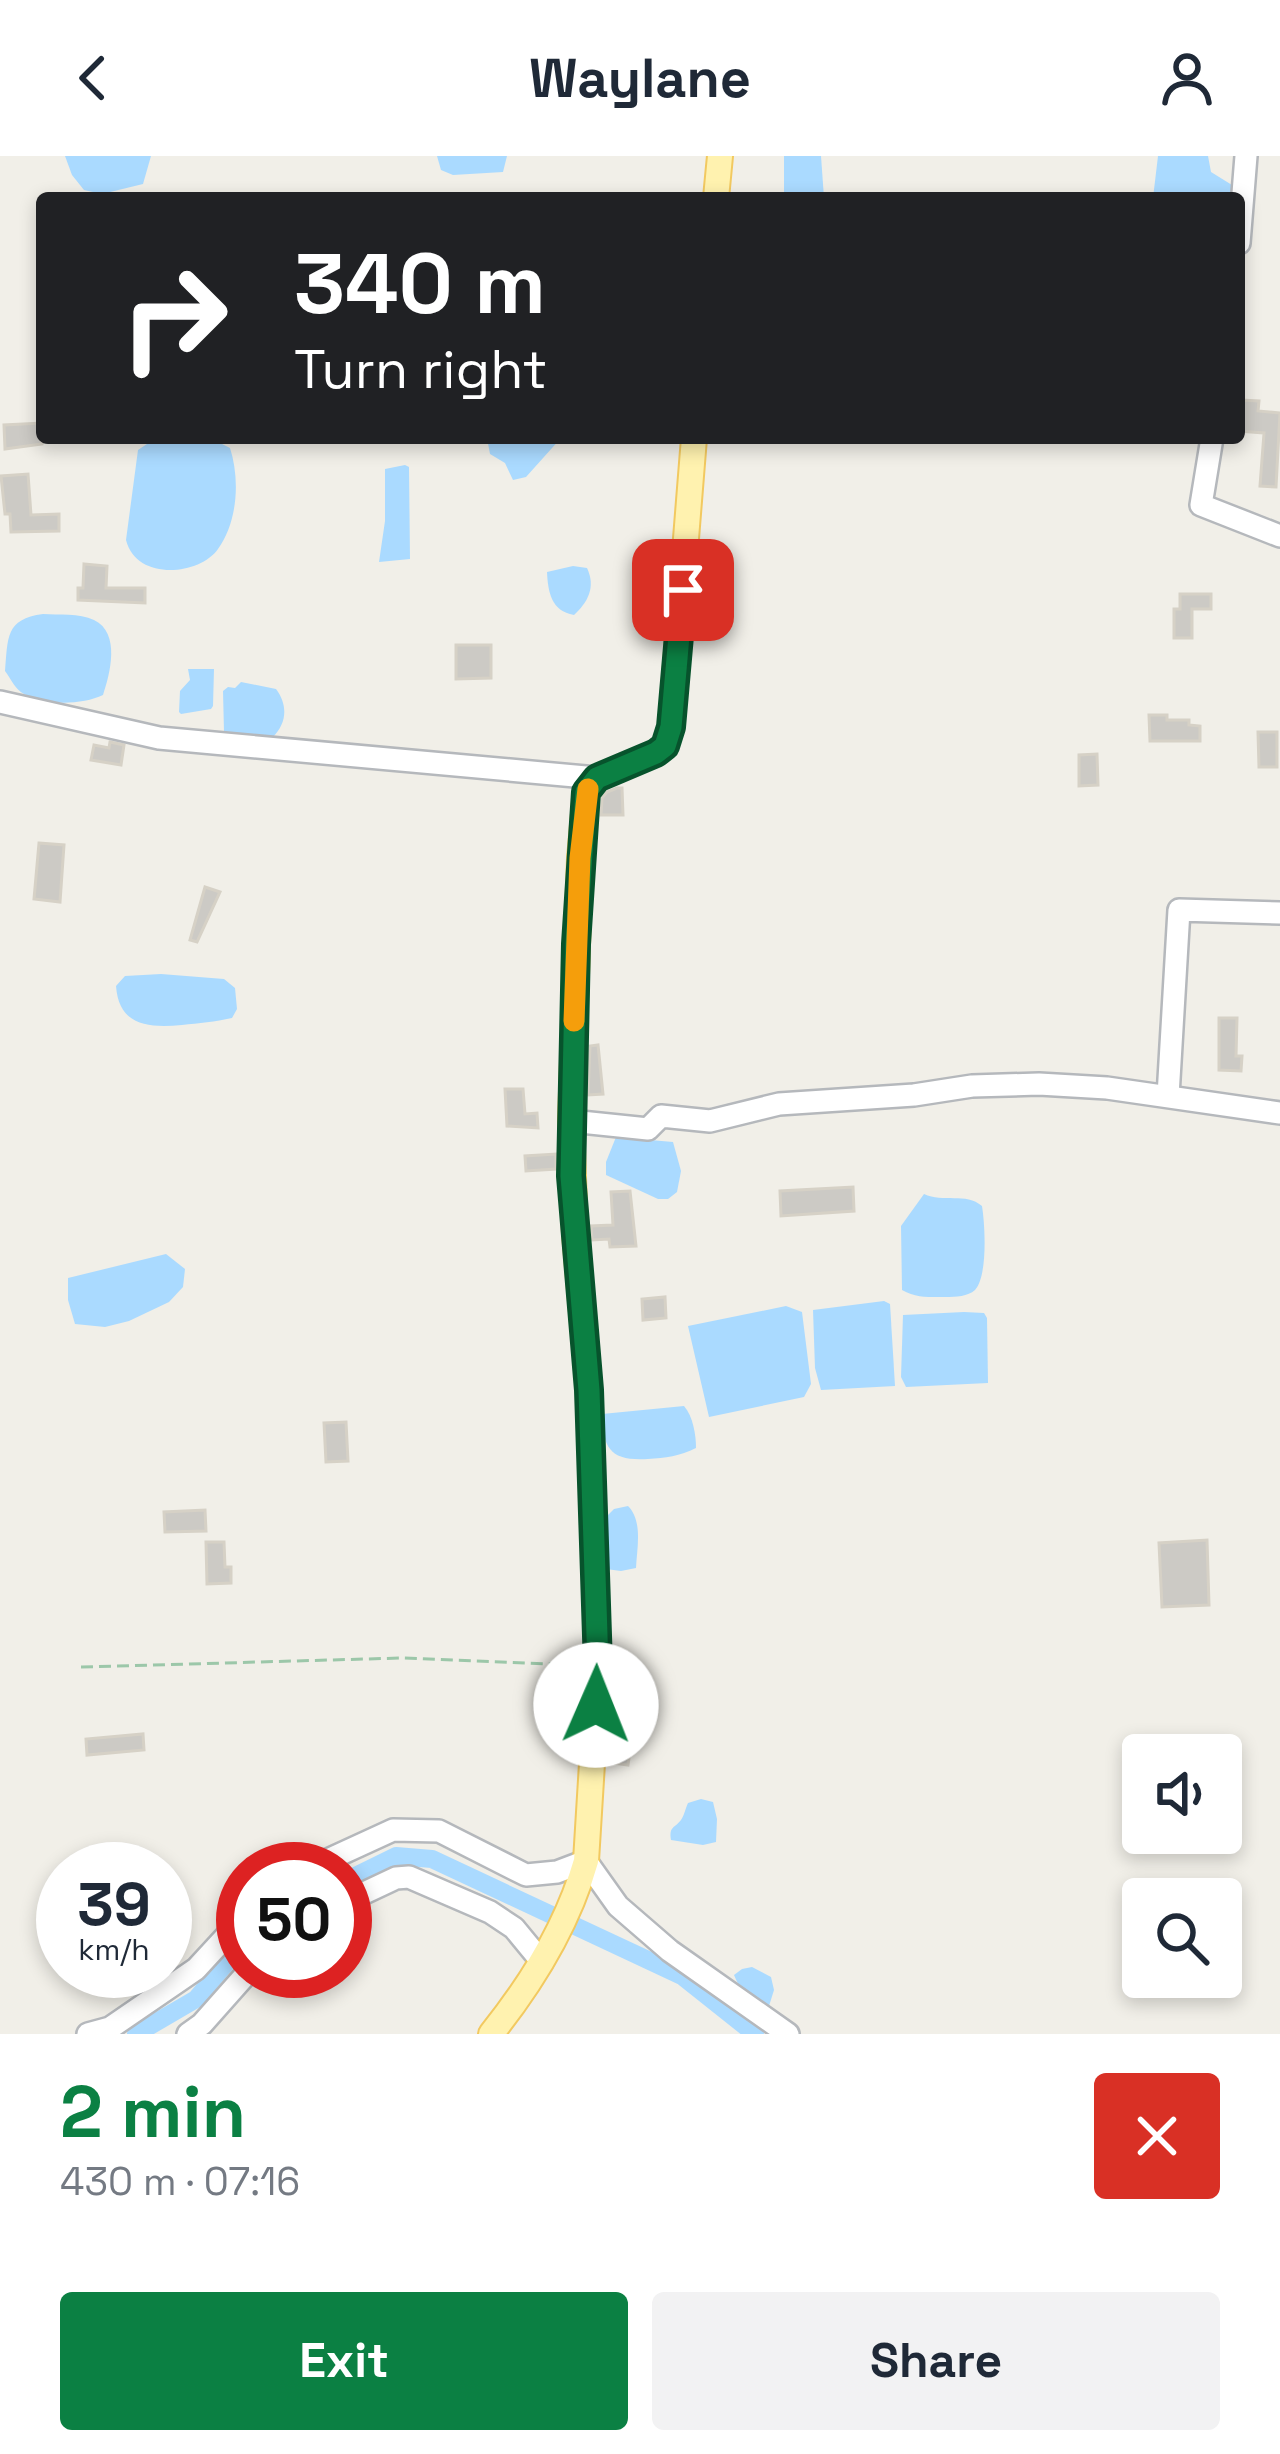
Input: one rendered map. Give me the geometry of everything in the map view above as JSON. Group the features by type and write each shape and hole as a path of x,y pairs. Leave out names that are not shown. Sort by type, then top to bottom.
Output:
{"main road":[{"path":"717,192 720,156"},
{"path":"491,2034 543,1959 583,1871 598,1666 589,1390 574,1234 571,1121 580,858 586,792 597,778 656,753 665,746 671,727 694,444"}],"street":[{"path":"1243,192 1246,156"},
{"path":"1211,444 1201,505 1280,536"},
{"path":"0,703 159,738 597,778"},
{"path":"1168,1096 1179,910 1280,913"},
{"path":"571,1121 648,1130 661,1116 710,1121 779,1104 1039,1084 1107,1088 1280,1113"},
{"path":"367,1842 393,1830 439,1832 526,1875 583,1871 670,1951 777,2030"},
{"path":"372,1889 409,1877 490,1912 514,1928 543,1959"},
{"path":"88,2034 110,2028 196,1970 216,1948"},
{"path":"188,2034 225,1998"}],"path":[{"path":"82,1667 402,1658 598,1666"}],"water":[{"path":"65,156 151,156 143,184 110,192 84,190"},
{"path":"437,156 507,156 503,172 453,175 441,170"},
{"path":"784,156 821,156 824,192 784,192"},
{"path":"1158,156 1208,156 1211,172 1232,185 1231,192 1154,192"},
{"path":"147,444 222,444 230,448 236,486 230,526 218,549 197,565 154,568 132,553 126,540 138,450"},
{"path":"488,444 556,444 526,477 513,480 505,463 490,454"},
{"path":"409,467 410,559 379,562 385,469"},
{"path":"587,568 591,582 587,599 574,615 556,605 547,572"},
{"path":"43,614 82,616 108,634 111,654 103,695 53,702 24,694 13,684 5,671 11,632 21,620"},
{"path":"188,669 214,669 211,709 179,712 180,691 190,680"},
{"path":"241,682 276,689 280,695 283,720 273,737 224,732 223,691"},
{"path":"125,976 224,979 235,988 237,1009 232,1018 182,1025 137,1022 123,1009 116,986"},
{"path":"616,1137 673,1142 681,1171 677,1192 658,1199 606,1175"},
{"path":"924,1194 969,1199 982,1206 984,1262 971,1293 929,1297 902,1290 901,1226"},
{"path":"166,1254 185,1269 183,1287 169,1302 105,1327 75,1324 68,1278"},
{"path":"890,1304 895,1386 821,1390 815,1368 813,1310"},
{"path":"786,1306 802,1312 811,1384 804,1397 709,1417 688,1326"},
{"path":"984,1313 987,1318 988,1383 906,1387 901,1377 903,1315"},
{"path":"684,1406 696,1448 672,1456 635,1459 617,1455 607,1445 602,1414"},
{"path":"628,1506 637,1527 636,1568 606,1569 602,1521 614,1509"},
{"path":"713,1802 716,1842 671,1840 671,1830 688,1803"},
{"path":"752,1967 771,1977 774,1990 769,2006 751,2002 734,1975"}],"building":[{"path":"1245,400 1259,401 1258,411 1280,413 1276,487 1260,486 1264,433 1245,431"},
{"path":"36,423 36,444 42,444 5,449 4,425"},
{"path":"28,474 31,515 59,514 59,531 11,532 1,476"},
{"path":"84,564 107,566 106,588 145,588 145,603 78,600"},
{"path":"1180,594 1211,594 1211,609 1192,609 1192,638 1174,638 1174,609 1180,609"},
{"path":"456,645 491,645 491,678 456,679"},
{"path":"1149,715 1189,720 1189,725 1200,726 1200,741 1150,741"},
{"path":"1258,732 1277,732 1277,767 1259,767"},
{"path":"110,742 124,745 121,765 91,760 94,745 109,748"},
{"path":"1097,754 1098,785 1079,786 1079,755"},
{"path":"622,788 623,815 601,815 602,798"},
{"path":"39,843 64,845 60,902 34,899"},
{"path":"205,887 220,892 197,942 190,940"},
{"path":"1219,1018 1237,1018 1236,1056 1242,1056 1241,1071 1219,1070"},
{"path":"598,1045 603,1094 588,1095 590,1046"},
{"path":"505,1089 523,1089 525,1114 537,1113 538,1128 507,1126"},
{"path":"556,1154 556,1169 526,1171 525,1156"},
{"path":"853,1187 854,1211 781,1216 780,1191"},
{"path":"630,1191 636,1246 610,1247 609,1239 592,1240 591,1226 613,1225 611,1192"},
{"path":"665,1297 666,1318 643,1320 642,1299"},
{"path":"346,1422 348,1461 326,1462 324,1423"},
{"path":"205,1510 206,1531 165,1532 164,1512"},
{"path":"1207,1540 1209,1605 1162,1607 1159,1543"},
{"path":"206,1542 224,1542 231,1583 207,1584"},
{"path":"617,1723 641,1725 639,1745 631,1744 628,1765 613,1763"},
{"path":"143,1734 144,1750 87,1755 86,1739"}],"waterway":[{"path":"372,1868 396,1856 432,1859 682,1976 755,2034"},
{"path":"136,2034 196,1999 216,1975"}],"slow traffic":[{"path":"574,1021 580,858 588,789"}],"route":[{"path":"596,1705 589,1390 571,1176 580,858 590,784 665,746 671,727 683,590"}]}
